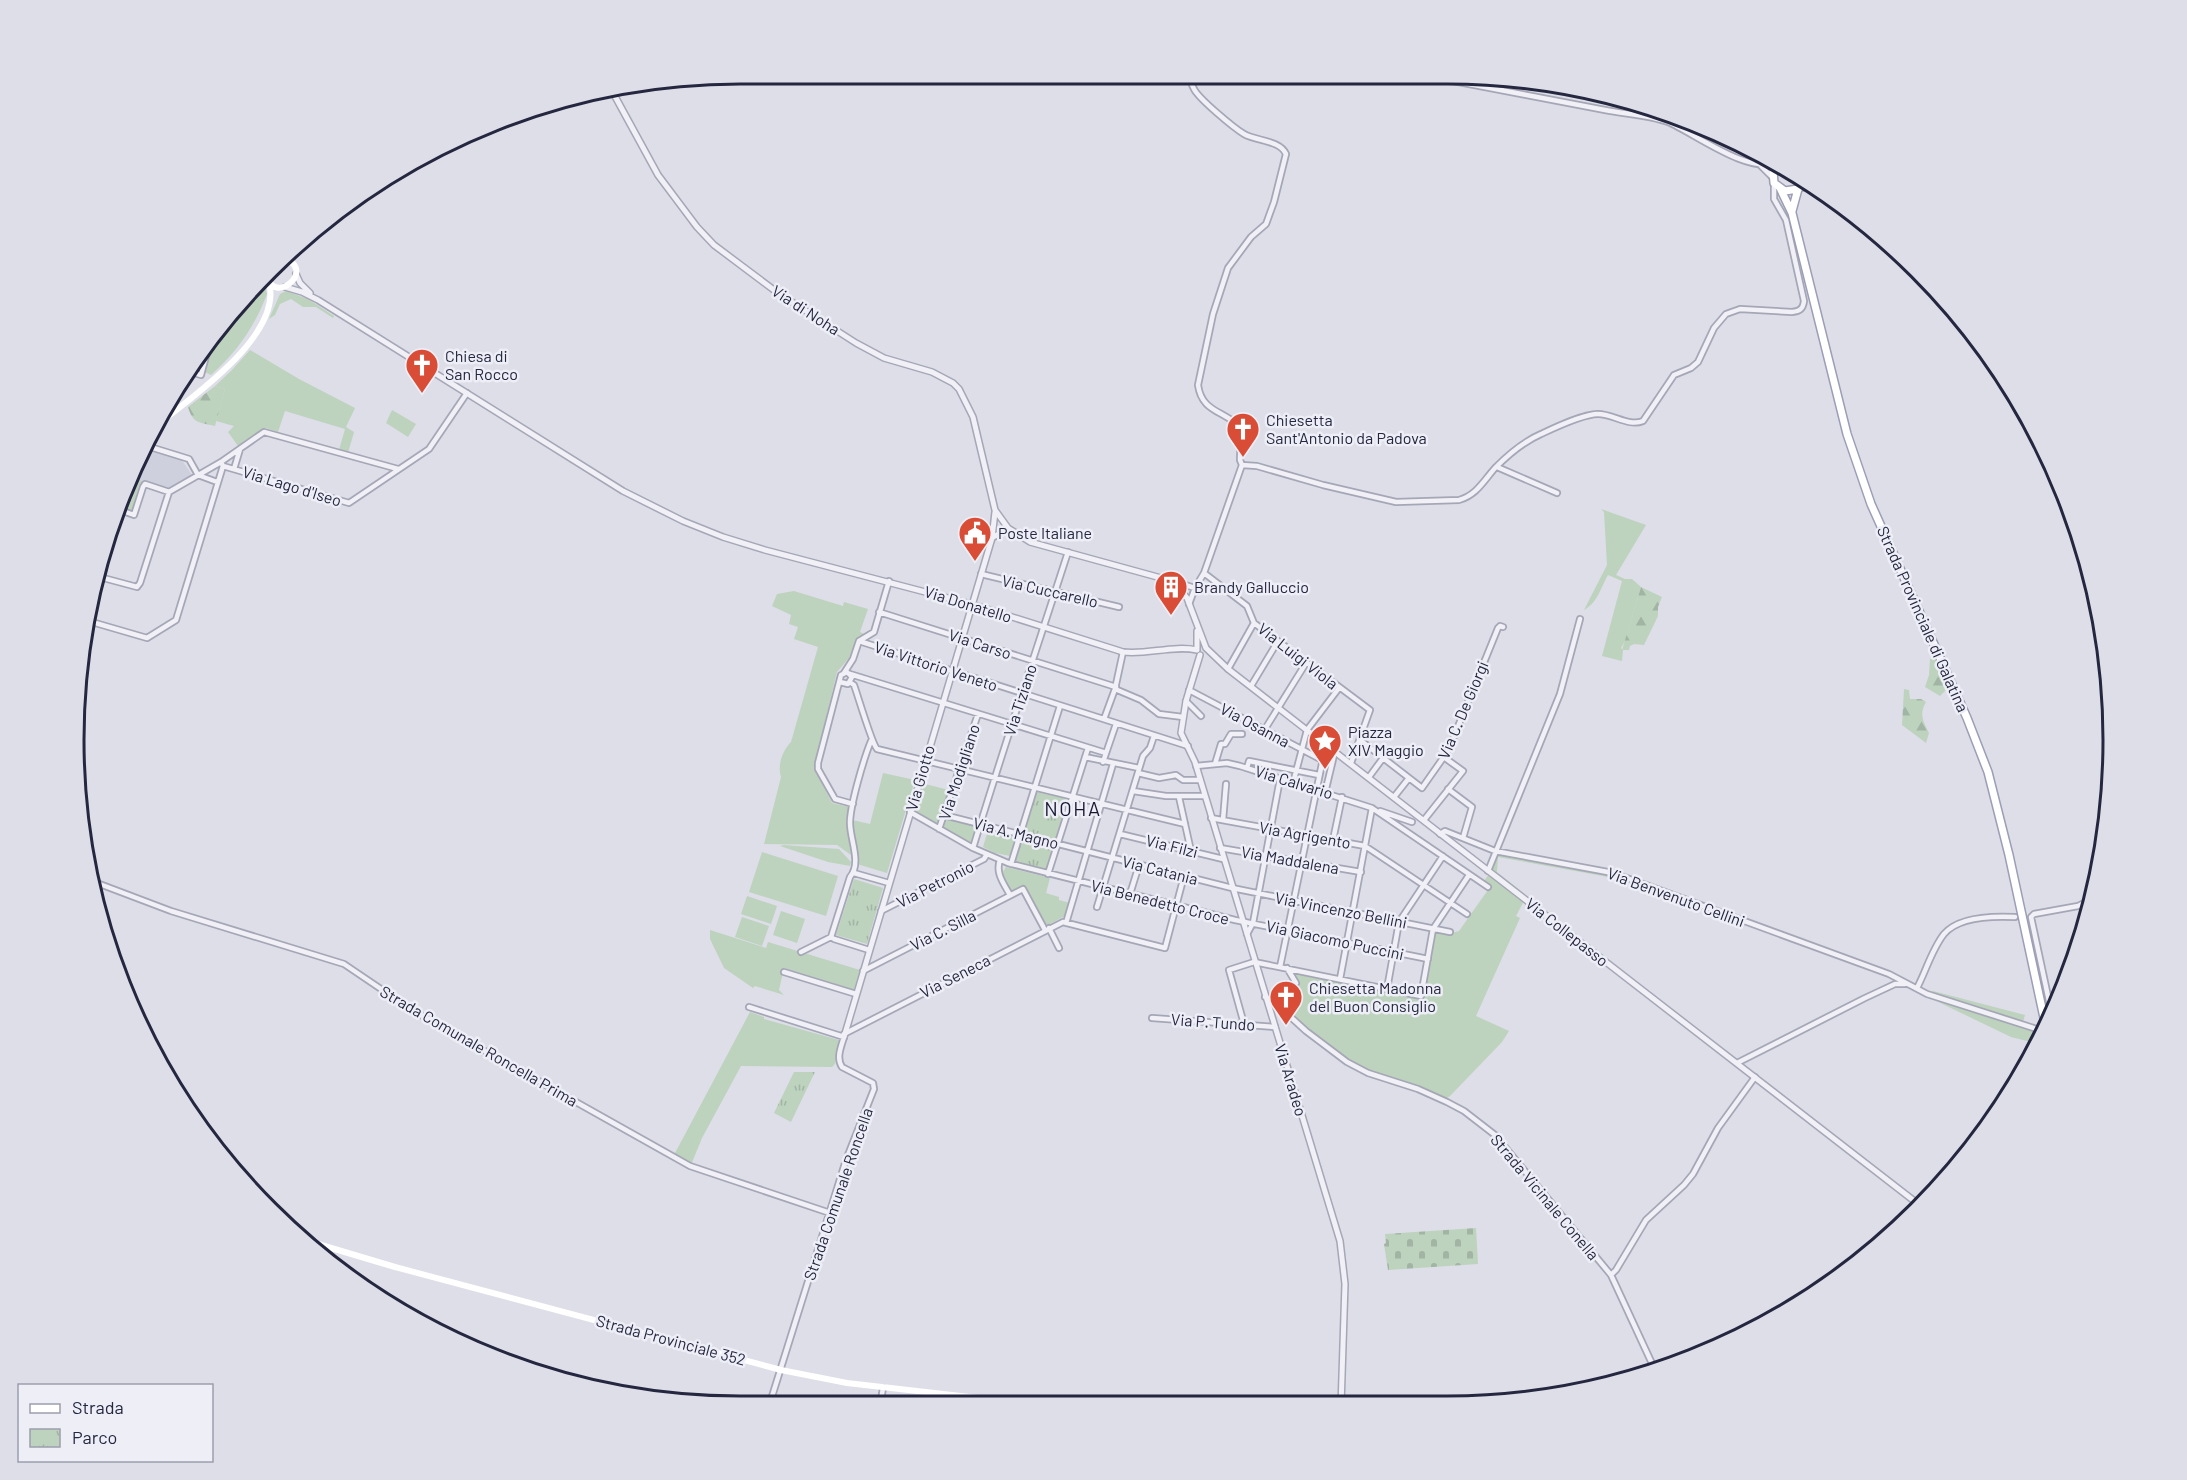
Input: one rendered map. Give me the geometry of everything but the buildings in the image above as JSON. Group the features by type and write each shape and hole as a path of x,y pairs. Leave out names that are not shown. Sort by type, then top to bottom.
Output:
{"main road":[{"path":"1773,171 1775,183 1785,191 1798,189"},
{"name":"Strada Provinciale di Galatina","path":"1775,183 1792,213 1847,434 1858,469 1871,504 1967,718 1988,772 2009,855 2043,1012"},
{"name":"Strada Provinciale di Galatina","path":"1792,213 1798,189"},
{"path":"171,414 229,367 254,336 282,287 292,283 296,272 292,263"},
{"path":"270,282 282,287"},
{"path":"267,311 271,294 269,283"},
{"name":"Strada Provinciale 352","path":"323,1246 781,1370 884,1388 953,1396"}],"street":[{"path":"1189,604 1204,573 1242,465 1240,460 1241,428 1210,409 1199,396 1198,385 1213,314 1228,268 1251,237 1266,224 1286,154 1280,146 1247,136 1196,93 1192,84"},
{"path":"1472,85 1661,120"},
{"name":"Via di Noha","path":"615,97 654,170 697,227 714,244 778,293 870,352 932,372 959,389 973,417 995,510"},
{"path":"1242,465 1257,466 1396,502 1411,503 1468,498 1479,489 1497,467 1533,438 1586,416 1597,414 1636,423 1643,421 1674,375 1691,368 1698,362 1714,328 1726,314 1740,309 1800,311 1804,301 1786,220 1774,199 1775,183 1760,165 1713,148 1671,124"},
{"path":"296,272 300,283 318,300"},
{"path":"282,287 303,292 318,300"},
{"name":"Via Donatello","path":"318,300 638,499 683,521 740,542 971,604 1123,652 1145,653 1187,649 1201,651"},
{"path":"197,374 201,375 204,364"},
{"path":"104,578 137,587 169,492 222,464 264,432 398,469 432,445 467,393"},
{"path":"153,448 189,459 198,475 217,482"},
{"path":"234,469 240,449"},
{"path":"95,623 147,638 176,620 222,464"},
{"name":"Via Lago d'Iseo","path":"222,464 349,504 398,469"},
{"path":"1497,467 1557,493"},
{"path":"125,512 134,515 145,484 169,492"},
{"path":"995,510 1008,528 1030,542 1195,588"},
{"name":"Via Giotto","path":"844,1035 992,538 995,510"},
{"path":"992,538 1008,528"},
{"name":"Via Tiziano","path":"973,848 1068,552"},
{"name":"Via Luigi Viola","path":"1204,573 1247,606 1254,623 1370,710 1360,740"},
{"name":"Via Cuccarello","path":"981,574 1119,607"},
{"path":"853,804 835,799 818,769 820,752 840,678 853,659 859,641 874,632 889,581"},
{"name":"Via Collepasso","path":"1172,581 1184,593 1189,604 1197,626 1201,651 1212,656 1351,763 1914,1201"},
{"name":"Via Carso","path":"879,612 1115,688 1141,700 1159,714 1183,717"},
{"path":"1488,871 1560,694 1580,619"},
{"path":"1228,669 1254,623"},
{"name":"Via C. De Giorgi","path":"1410,778 1422,788 1445,758 1498,628 1503,627"},
{"name":"Via Vittorio Veneto","path":"859,641 1189,746"},
{"path":"1251,686 1278,641"},
{"path":"1183,717 1201,651"},
{"path":"1104,719 1115,688 1123,652"},
{"path":"1264,729 1306,663"},
{"path":"844,673 1106,753"},
{"path":"801,952 831,937 850,877 854,873 856,859 850,822 871,741 871,732 850,674"},
{"path":"840,682 845,685 851,682"},
{"path":"1293,783 1307,730 1339,688"},
{"name":"Via Osanna","path":"1189,690 1322,760"},
{"path":"1186,701 1202,716"},
{"path":"1011,864 1060,706"},
{"name":"Via Modigliano","path":"939,829 978,714"},
{"name":"Via Aradeo","path":"1183,717 1182,733 1196,766 1340,1241 1346,1284 1342,1396"},
{"path":"1103,762 1116,724"},
{"path":"1215,764 1221,744 1225,744 1231,734 1242,734"},
{"path":"1097,907 1138,770 1154,736"},
{"path":"1351,763 1360,740 1410,778 1394,797"},
{"path":"871,741 877,749 925,762 1185,824"},
{"path":"1280,967 1326,744"},
{"path":"1048,874 1088,748"},
{"path":"1325,793 1335,751"},
{"path":"1085,757 1138,770 1159,778 1176,775 1183,780 1200,780"},
{"path":"1369,777 1383,758"},
{"path":"1424,820 1462,771 1445,758"},
{"path":"1247,768 1249,761 1318,775"},
{"name":"Via Calvario","path":"1196,766 1227,763 1247,768 1342,797 1412,822"},
{"path":"1113,764 1066,923 1165,948 1184,876"},
{"path":"1246,936 1252,924 1280,778"},
{"path":"1223,820 1226,784"},
{"path":"1449,789 1472,807 1463,838"},
{"path":"1133,791 1179,797 1204,796"},
{"path":"1179,797 1191,851"},
{"path":"1333,840 1342,797"},
{"path":"1340,980 1372,808"},
{"name":"Via Calvario","path":"1372,808 1488,887"},
{"name":"Via Benedetto Croce","path":"910,812 1000,861 1242,921"},
{"name":"Via A. Magno","path":"944,815 1087,851"},
{"path":"1406,830 1418,815"},
{"name":"Via Agrigento","path":"1210,818 1365,846 1467,914"},
{"name":"Via Benvenuto Cellini","path":"1440,834 1446,831 1496,851 1613,873 1707,906 1917,988 2036,1029"},
{"name":"Via Filzi","path":"1120,834 1223,859"},
{"name":"Via Maddalena","path":"1220,848 1361,872"},
{"name":"Via Catania","path":"1087,851 1232,888"},
{"name":"Via Petronio","path":"881,911 984,859 987,854"},
{"path":"1387,989 1399,922 1443,856"},
{"path":"1000,861 999,873 1010,895"},
{"path":"1130,894 1139,865"},
{"path":"854,873 889,883"},
{"path":"1244,1024 1229,970 1254,962 1421,996 1433,928 1470,875"},
{"name":"Strada Comunale Roncella Prima","path":"100,884 179,913 344,964 412,1010 690,1166 830,1213"},
{"name":"Via Vincenzo Bellini","path":"1232,888 1450,932"},
{"name":"Via C. Silla","path":"863,971 1023,889 1047,929"},
{"path":"2049,1000 2031,917 2034,914 2082,904"},
{"path":"1917,988 1942,938 1950,928 1989,916 2015,918"},
{"name":"Via Giacomo Puccini","path":"1242,921 1428,959"},
{"name":"Via Seneca","path":"844,1035 1047,929 1062,922 1066,923"},
{"path":"1047,929 1059,948"},
{"path":"831,937 869,950"},
{"path":"1287,968 1296,984"},
{"path":"784,972 856,994"},
{"path":"1737,1063 1895,984 1907,984"},
{"name":"Strada Vicinale Conella","path":"1265,997 1272,1000 1305,1031 1347,1062 1368,1073 1418,1089 1447,1102 1490,1130 1611,1275 1652,1363"},
{"path":"749,1007 844,1035"},
{"name":"Via P. Tundo","path":"1152,1018 1275,1027"},
{"name":"Strada Comunale Roncella","path":"773,1396 846,1160 874,1089 873,1083 842,1067 839,1063 844,1035"},
{"path":"1611,1275 1646,1220 1693,1174 1718,1128 1755,1077"},
{"path":"882,1396 884,1388"}],"shaded area":[{"path":"152,451 181,459 192,475 169,489 138,480"}],"green space":[{"path":"265,288 267,294 257,317 237,348 211,375 205,372 210,355"},
{"path":"286,291 308,299 334,316 333,318 316,307 303,307 291,299 280,304 275,315 269,319 280,294"},
{"path":"250,350 355,408 346,427 354,432 348,453 339,450 345,429 285,411 278,432 266,428 238,446 228,432 234,426 216,421 225,389 215,386"},
{"path":"215,386 225,389 215,426 201,423 192,417 188,407"},
{"path":"392,410 416,424 408,437 386,423"},
{"path":"138,480 145,482 139,486 132,511 126,509 134,489"},
{"path":"1601,509 1646,525 1616,575 1632,579 1641,587 1621,648 1623,650 1622,661 1602,656 1622,581 1608,575 1596,599 1584,610 1607,565 1604,512"},
{"path":"1641,587 1662,597 1658,607 1658,616 1644,645 1634,644 1629,650 1622,650"},
{"path":"794,591 843,606 844,602 868,609 860,632 864,634 858,637 849,658 837,672 814,768 832,803 849,807 846,822 851,855 837,845 764,844 781,777 782,758 791,742 818,647 794,639 798,627 789,624 791,615 772,606 777,594"},
{"path":"1935,658 1948,683 1940,696 1925,687 1929,675 1930,659"},
{"path":"1904,689 1909,690 1910,699 1921,699 1926,702 1922,714 1929,733 1926,743 1902,725"},
{"path":"883,773 915,780 887,873 857,864 852,823 852,820 870,824"},
{"path":"921,783 949,790 938,825 914,811"},
{"path":"1036,792 1067,799 1055,841 1023,833"},
{"path":"946,818 977,825 972,843 943,828"},
{"path":"988,830 1003,833 1015,839 1010,856 995,853 983,847"},
{"path":"1022,837 1054,845 1046,871 1014,863"},
{"path":"780,846 839,849 851,862 850,866 828,862"},
{"path":"762,852 838,876 826,916 749,892"},
{"path":"1499,854 1605,873 1624,879 1623,886 1619,880 1603,876 1498,857 1497,872 1545,910 1493,871 1493,865"},
{"path":"1006,867 1050,878 1046,893 1070,903 1065,916 1046,926 1025,886 1011,892 1002,873"},
{"path":"1489,874 1524,901 1516,916 1520,918 1476,1016 1509,1031 1502,1042 1445,1099 1379,1077 1357,1067 1319,1041 1275,1000 1299,983 1294,973 1422,998 1435,931 1452,933 1459,931 1490,887 1484,881"},
{"path":"854,879 883,888 867,944 836,935"},
{"path":"747,896 777,906 771,924 741,914"},
{"path":"781,911 805,919 797,943 773,935"},
{"path":"742,917 769,926 762,946 735,937"},
{"path":"710,930 766,948 768,942 860,970 854,990 784,968 779,990 784,995 755,986 753,988 724,968 710,939"},
{"path":"1932,992 2025,1015 2023,1022"},
{"path":"1928,997 2034,1031 2029,1041 2011,1037"},
{"path":"750,1012 764,1019 839,1040 835,1064 832,1067 741,1066 702,1138 691,1165 674,1155"},
{"path":"794,1072 815,1072 791,1122 774,1113"},
{"path":"1476,1228 1478,1264 1388,1270 1384,1244 1386,1243 1385,1234"}],"place":[{"name":"Chiesa di San Rocco","path":"422,394"},
{"name":"Chiesetta Sant'Antonio da Padova","path":"1243,458"},
{"name":"Poste Italiane","path":"975,562"},
{"name":"Brandy Galluccio","path":"1171,616"},
{"name":"Piazza XIV Maggio","path":"1325,770"},
{"name":"Chiesetta Madonna del Buon Consiglio","path":"1286,1026"}],"district":[{"name":"NOHA","path":"1073,809"}]}
